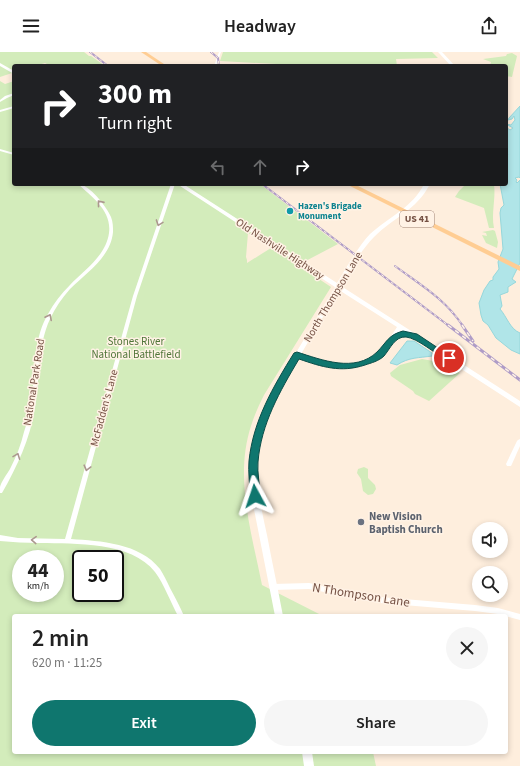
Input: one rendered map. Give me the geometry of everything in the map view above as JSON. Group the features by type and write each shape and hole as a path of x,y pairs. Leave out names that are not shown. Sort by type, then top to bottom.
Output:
{"main road":[{"path":"440,52 451,64"},
{"path":"141,53 155,64"},
{"path":"141,53 161,64"},
{"path":"0,64 12,72"},
{"name":"Old Nashville Highway","path":"183,186 520,404"},
{"name":"US 41","path":"353,186 405,210 520,268"},
{"name":"US 41","path":"363,186 405,210"},
{"name":"North Thompson Lane","path":"279,614 257,507 254,484 253,462 257,440 267,408 330,300 366,244 382,226 422,196 426,186"},
{"name":"US 41","path":"486,250 520,262"},
{"path":"297,355 326,365 340,367 355,366 380,354 400,327"},
{"path":"391,340 403,334 414,336"},
{"path":"307,754 310,766"}],"street":[{"path":"216,64 220,52"},
{"path":"0,101 12,95"},
{"path":"0,111 12,107"},
{"path":"0,108 4,109"},
{"path":"0,150 12,153"},
{"name":"National Park Road","path":"0,491 15,463 29,425 34,398 38,352 47,321 57,302 65,292 101,256 111,235 112,228 107,212 96,198 82,186"},
{"name":"McFadden's Lane","path":"67,542 135,296 172,186"},
{"path":"509,464 520,441"},
{"path":"0,538 119,546 138,553 156,569 180,614"},
{"name":"N Thompson Lane","path":"273,587 309,586 380,600 475,608 507,614"},
{"name":"N Thompson Lane","path":"508,614 520,617"}],"green space":[{"path":"0,52 84,52 102,64 12,64 12,73 0,77"},
{"path":"223,52 432,52 438,58 396,59 397,64 276,64 220,61"},
{"path":"512,53 517,56 512,77 508,76 508,64 490,64 491,62 483,59 506,56 507,54"},
{"name":"Stones River National Battlefield","path":"0,81 5,84 12,82 12,186 263,186 338,244 298,265 331,287 262,399 251,426 246,446 244,466 246,506 262,585 319,614 12,614 12,754 373,754 376,766 0,766","holes":["248,233 271,248 247,263 246,257"]},
{"path":"464,186 494,186 494,228 489,228 484,208 455,197"},
{"path":"495,231 498,242 497,248 486,243 482,235 487,236 486,233 482,232"},
{"path":"422,359 439,362 460,373 429,401 415,394 391,376 390,373 400,365"},
{"path":"364,467 368,469 368,478 375,485 376,489 373,494 368,495 363,491 361,479 357,473 358,469"}],"water":[{"path":"520,106 520,178 515,178 517,183 520,180 520,263 512,279 516,282 508,287 508,292 500,295 502,306 500,309 511,326 520,333 520,354 511,350 496,338 488,325 483,321 479,303 484,290 490,281 493,280 493,277 499,269 498,262 503,249 500,213 501,208 504,205 500,186 508,186 508,128 510,130 513,128 508,124 511,125 515,120 514,116 512,119 508,120"},
{"path":"407,341 414,341 432,353 432,356 410,359 397,365 390,363"}],"railway":[{"path":"90,52 105,64"},
{"path":"211,52 218,58 219,64"},
{"path":"265,186 449,326"},
{"path":"395,266 440,300 456,316 463,326"},
{"path":"448,325 520,380"},
{"path":"462,325 473,341"}],"place":[{"name":"Hazen's Brigade Monument","path":"290,211"},
{"name":"New Vision Baptish Church","path":"361,522"}],"route":[{"path":"255,496 253,462 261,422 277,388 297,355 326,365 340,367 355,366 380,354 391,340 398,335 407,334 414,336 449,358"}]}
